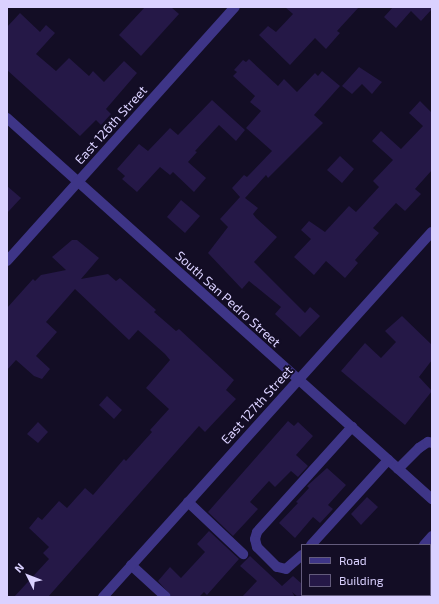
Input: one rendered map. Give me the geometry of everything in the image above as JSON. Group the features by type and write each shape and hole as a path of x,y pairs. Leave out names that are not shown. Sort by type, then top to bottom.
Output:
{"street":[{"name":"East 126th Street","path":"7,261 235,7"},
{"name":"South San Pedro Street","path":"7,118 432,499"},
{"name":"East 127th Street","path":"103,597 432,232"},
{"path":"301,556 286,569 277,567 257,547 255,539 258,532 352,427"},
{"path":"398,469 419,448 428,442 432,443"},
{"path":"312,544 388,460"},
{"path":"188,502 243,554"},
{"path":"425,544 432,536"},
{"path":"131,565 166,597"}],"building":[{"path":"145,7 171,7 179,14 141,56 119,35"},
{"path":"285,7 359,7 337,31 340,33 326,49 315,38 290,65 259,35 268,26 276,32 293,14"},
{"path":"393,7 432,7 432,9 421,21 411,11 396,28 384,17"},
{"path":"20,13 40,32 46,25 55,33 36,54 56,71 69,58 89,76 93,71 104,82 124,61 137,73 106,109 111,114 101,125 96,120 80,136 7,70 7,27"},
{"path":"249,59 278,86 284,79 297,92 315,73 318,76 322,71 340,86 314,115 323,123 268,178 266,175 245,198 258,208 253,214 256,218 277,237 254,262 305,313 310,307 320,316 300,337 275,314 281,307 249,281 242,289 208,253 228,227 220,219 240,197 232,188 244,175 247,177 272,151 246,128 261,111 250,102 255,96 233,76 237,72 234,70 243,60 246,62"},
{"path":"359,67 382,82 372,94 362,84 352,94 342,86"},
{"path":"212,100 245,130 236,141 219,125 195,151 197,152 188,162 206,178 194,192 173,172 170,175 160,167 137,192 122,179 125,176 117,169 139,144 148,151 170,128 178,135"},
{"path":"420,101 432,113 432,170 415,189 421,194 405,211 396,203 373,228 379,233 355,260 358,263 345,278 326,261 314,275 294,257 311,239 301,230 309,221 325,232 349,206 356,212 379,187 373,181 393,160 372,141 381,131 401,149 423,126 409,113"},
{"path":"340,156 354,169 342,183 327,170"},
{"path":"7,186 21,198 7,213"},
{"path":"181,200 200,216 185,233 167,217"},
{"path":"72,240 77,240 99,258 81,279 108,274 116,281 120,278 156,310 154,312 176,331 179,329 234,380 226,390 236,399 205,432 199,426 48,597 14,597 49,559 43,553 49,547 29,528 38,517 42,520 59,501 67,508 85,488 93,495 124,459 126,461 152,432 150,430 169,409 146,388 170,360 138,330 129,340 75,289 46,322 57,332 36,356 50,369 42,379 34,376 16,360 7,370 7,308 33,279 35,281 41,275 66,270 52,257"},
{"path":"402,316 432,345 432,360 419,377 432,391 405,425 341,371 365,343 381,358 396,342 385,331"},
{"path":"107,396 122,410 114,419 99,405"},
{"path":"288,421 294,426 298,422 313,436 296,455 308,466 298,477 291,471 275,487 269,481 250,502 258,509 233,536 208,512"},
{"path":"38,422 48,432 38,443 27,434"},
{"path":"327,468 346,485 328,505 333,509 320,523 313,517 295,538 279,523 298,503 296,502 309,488 307,486"},
{"path":"367,497 378,507 361,525 351,514"},
{"path":"209,531 239,559 207,595 204,592 199,597 172,597 158,581 170,567 181,578 205,552 197,544"},
{"path":"250,556 282,586 293,576 301,583 302,597 298,597 292,592 295,597 242,597 257,581 240,566"}]}
